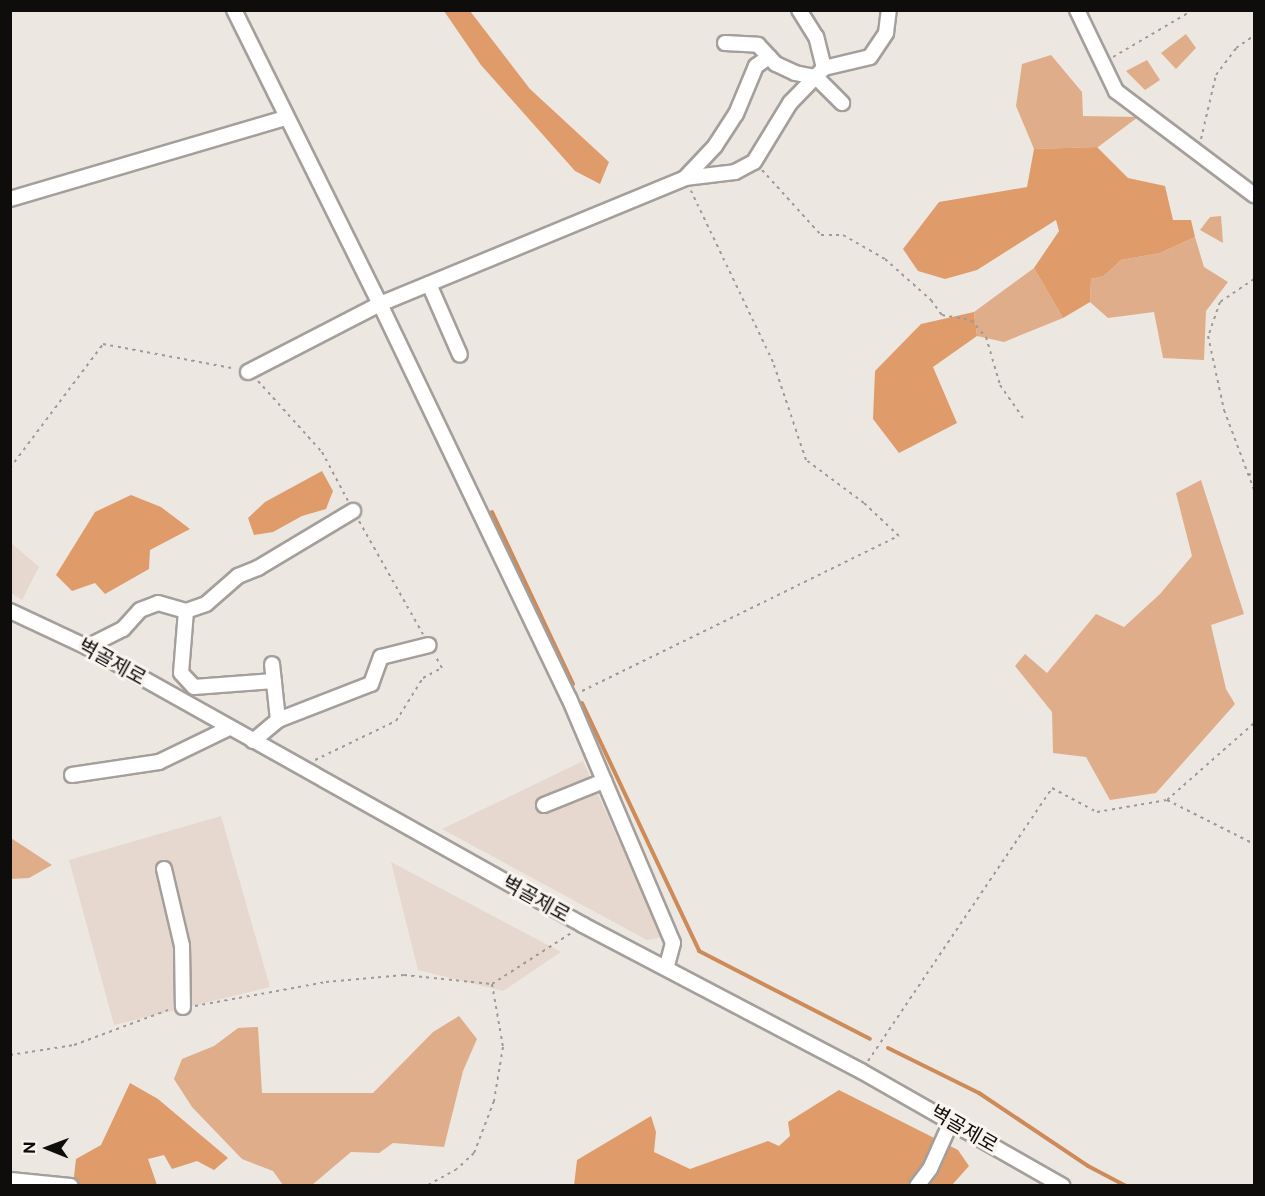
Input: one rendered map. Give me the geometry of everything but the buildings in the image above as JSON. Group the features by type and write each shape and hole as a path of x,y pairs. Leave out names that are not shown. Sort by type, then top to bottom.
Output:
{"street":[{"path":"234,10 285,118 380,304 568,698 673,943 667,966"},
{"path":"800,10 816,37 820,72 842,103"},
{"path":"725,43 758,45 769,57 795,74 820,72 870,57 886,33 889,10"},
{"path":"1077,10 1116,91 1254,195"},
{"path":"685,178 715,146 736,114 756,66 769,57"},
{"path":"248,372 380,304 685,178 735,172 754,162 790,103 820,72"},
{"path":"10,199 285,118"},
{"path":"429,284 460,355"},
{"path":"87,647 123,629 140,610 158,603 186,610 206,604 238,576 258,568 353,511"},
{"path":"186,610 181,673 194,687 274,681"},
{"name":"벽골제로","path":"10,611 87,647 584,925 667,966 861,1071 1063,1185"},
{"path":"253,741 278,720 371,684 381,657 429,645"},
{"path":"272,664 278,720"},
{"path":"72,776 159,762 229,728"},
{"path":"544,805 604,781"},
{"path":"164,869 182,945 183,1007"},
{"path":"917,1185 930,1169 951,1122"},
{"path":"10,1180 71,1185"}],"path":[{"path":"1102,63 1193,10"},
{"path":"1198,154 1216,75 1236,48 1254,36"},
{"path":"754,162 821,235 843,235 885,259 931,300 942,315 971,320 986,337 1000,385 1023,418"},
{"path":"568,698 898,536 864,503 806,460 773,362 685,178"},
{"path":"1254,279 1220,302 1208,336 1224,410 1254,490"},
{"path":"10,468 103,344 248,372 285,407 322,452 442,668 423,678 396,721 299,767"},
{"path":"1248,474 1254,475"},
{"path":"861,1071 1052,788 1097,812 1167,800 1254,723"},
{"path":"1167,800 1254,844"},
{"path":"10,1055 74,1045 183,1007 326,982 404,975 492,984 584,925"},
{"path":"426,1185 458,1169 474,1153 494,1101 503,1047 492,984"}],"shaded area":[{"path":"444,11 470,11 530,89 609,162 600,184 575,171 481,65"},
{"path":"1186,34 1196,48 1176,69 1161,53"},
{"path":"1051,55 1082,92 1083,116 1138,117 1098,147 1034,149 1016,106 1022,64"},
{"path":"1147,60 1160,80 1145,90 1126,71"},
{"path":"1097,147 1128,178 1165,186 1173,220 1191,220 1195,237 1160,253 1121,260 1104,276 1091,279 1090,302 1063,318 1034,268 1059,231 1056,220 977,270 945,279 918,271 903,249 939,202 1027,187 1034,149"},
{"path":"1221,216 1223,243 1200,230 1210,217"},
{"path":"1195,237 1204,267 1228,282 1206,311 1204,360 1163,358 1154,312 1108,318 1090,302 1091,279 1104,276 1121,260 1160,253"},
{"path":"1034,268 1063,318 1004,342 977,336 974,312"},
{"path":"974,312 977,336 933,367 957,423 899,453 873,419 875,371 921,324"},
{"path":"322,471 333,491 326,509 302,516 273,532 254,535 248,518 265,502"},
{"path":"1201,480 1244,614 1211,625 1226,689 1235,704 1156,793 1110,800 1086,757 1053,753 1052,712 1015,666 1025,654 1047,673 1096,614 1124,627 1160,594 1192,556 1176,493"},
{"path":"131,495 161,507 190,529 150,550 149,569 105,594 95,583 72,591 56,575 95,512"},
{"path":"10,542 39,567 22,600 11,593"},
{"path":"583,761 662,937 647,940 442,829"},
{"path":"221,816 270,987 114,1025 69,860"},
{"path":"10,838 52,865 29,878 11,879"},
{"path":"391,862 561,952 503,991 418,970"},
{"path":"459,1016 477,1039 463,1071 444,1147 393,1143 379,1153 351,1152 312,1185 283,1185 273,1171 242,1159 192,1107 174,1079 182,1059 214,1046 238,1028 258,1027 262,1093 373,1093 433,1032"},
{"path":"130,1083 158,1099 228,1158 214,1170 197,1161 172,1169 164,1155 148,1159 157,1185 73,1185 76,1159 101,1145"},
{"path":"839,1090 958,1150 969,1166 952,1185 574,1186 577,1160 651,1116 656,1132 654,1152 690,1169 768,1141 779,1146 790,1136 788,1122"}],"waterway":[{"path":"492,512 573,684"},
{"path":"582,703 699,951 870,1039"},
{"path":"888,1048 979,1093 1088,1166 1126,1186"}]}
